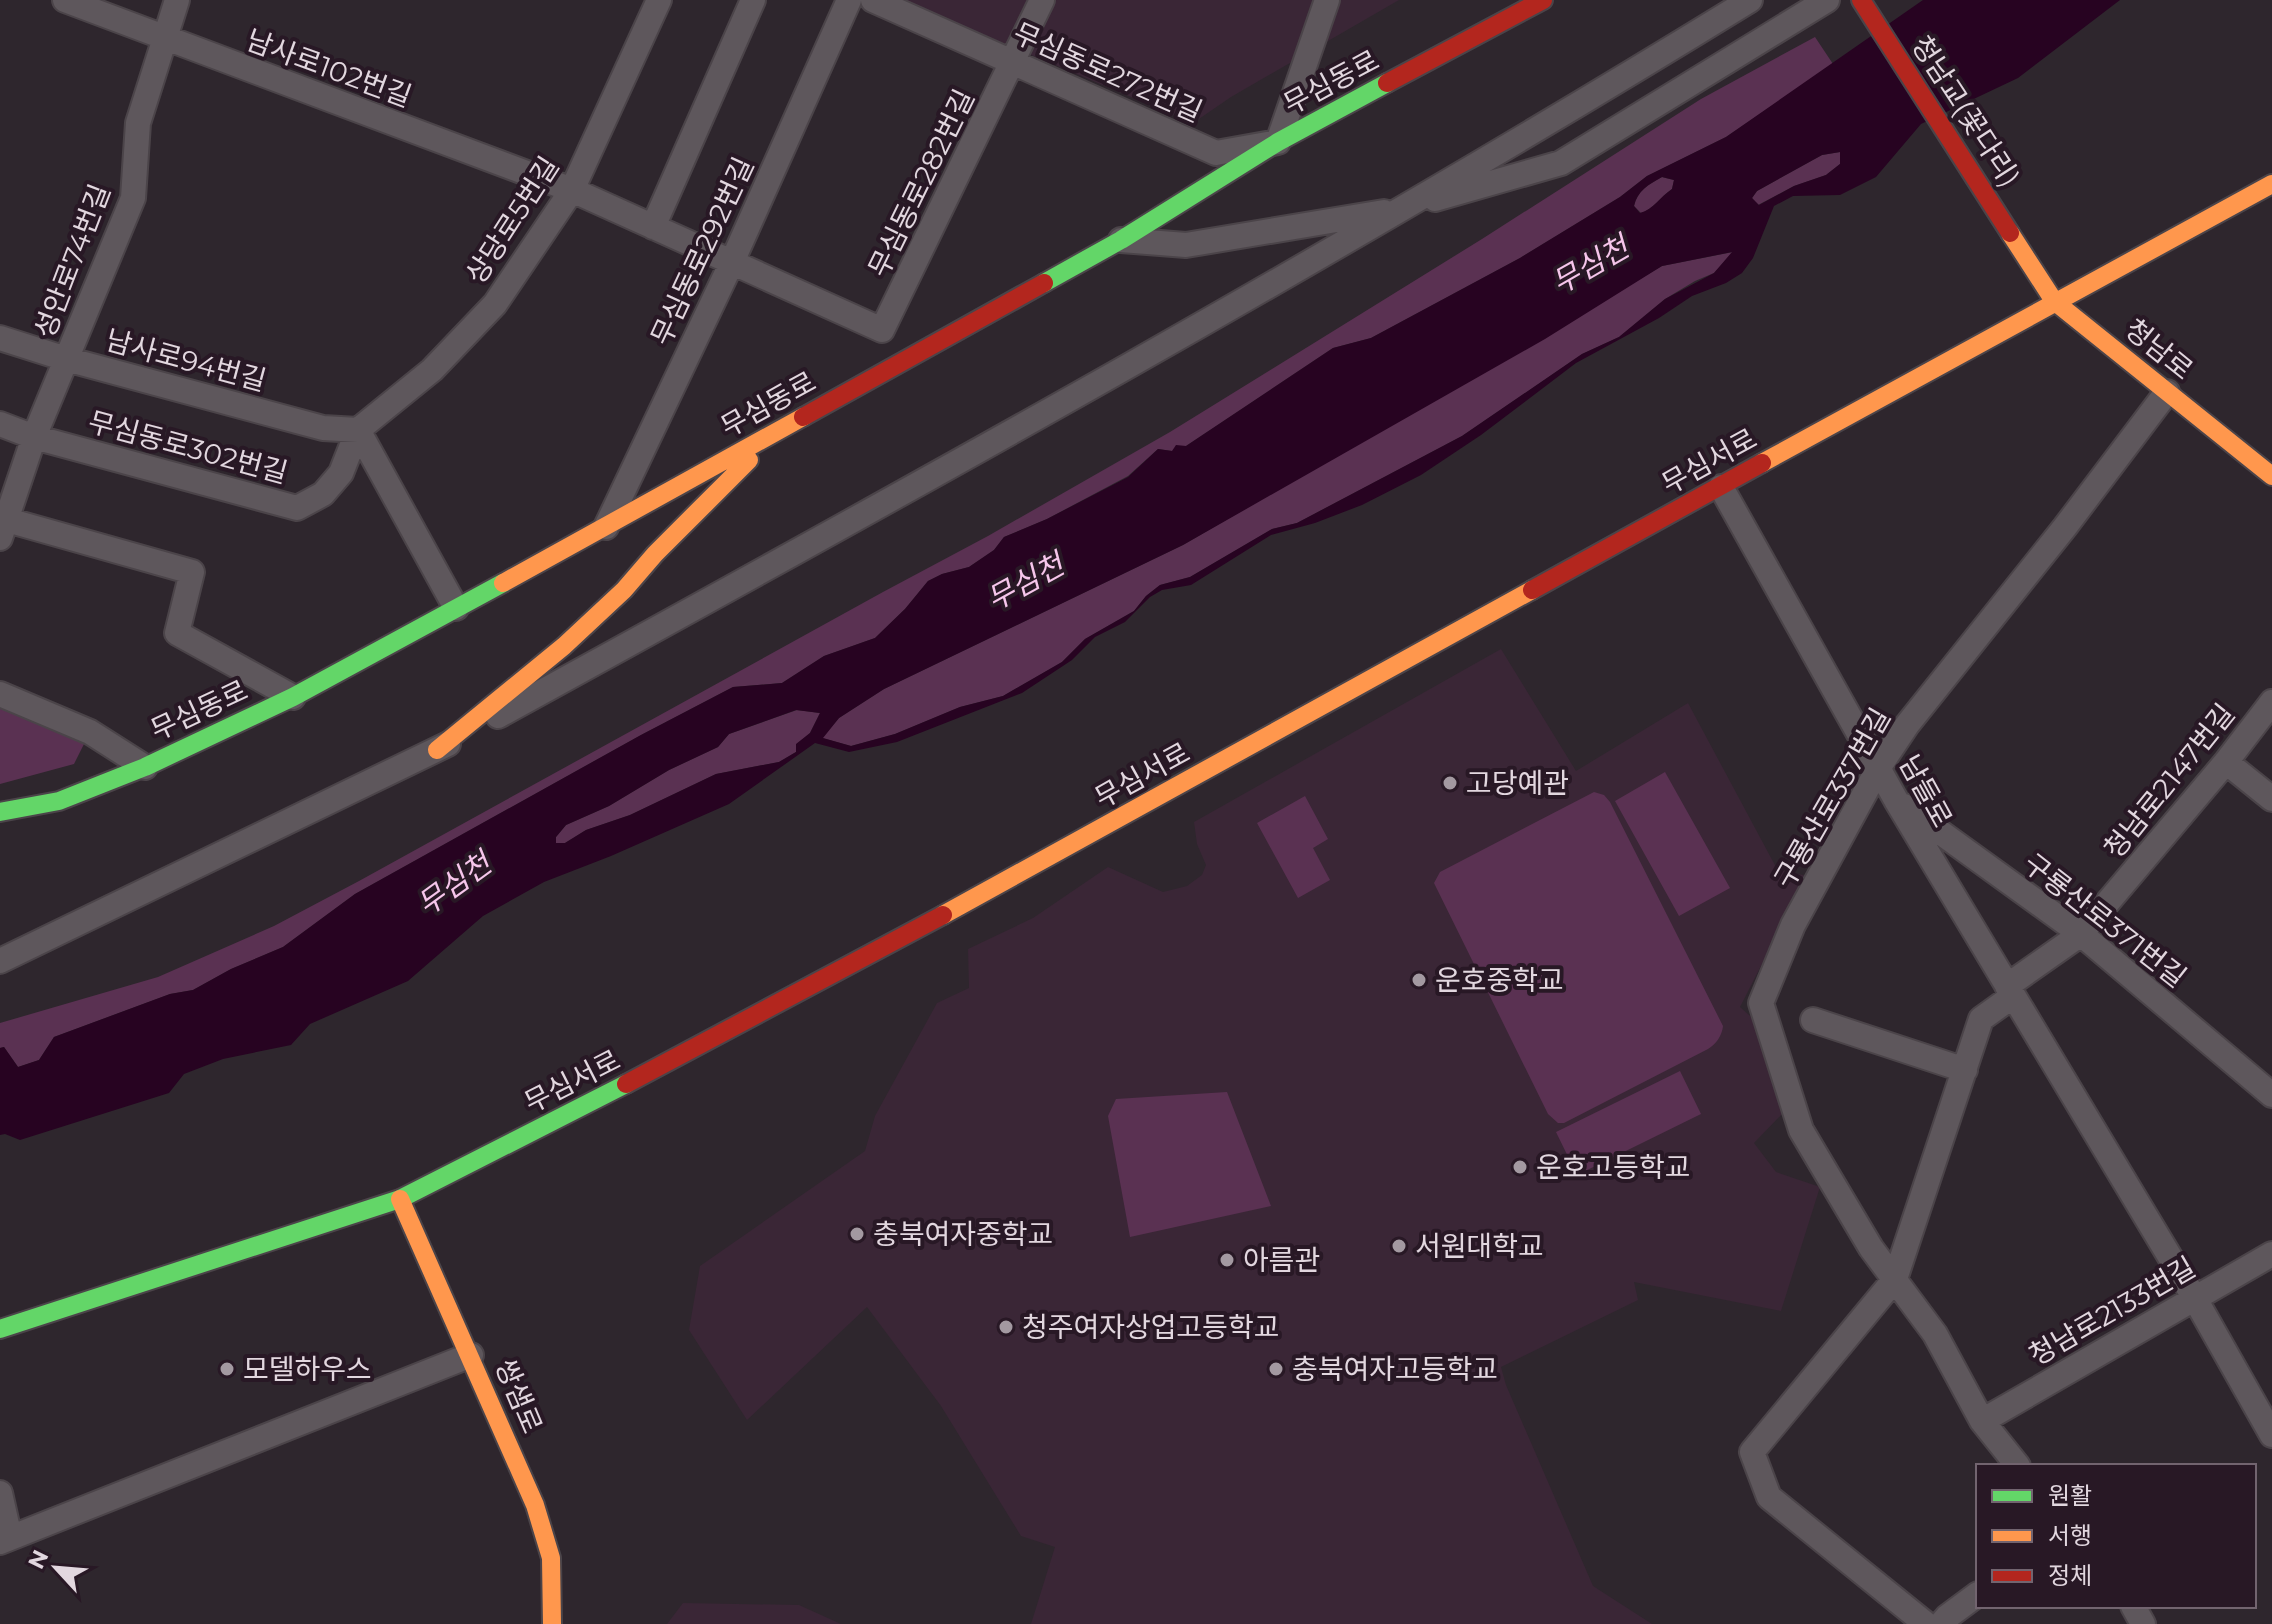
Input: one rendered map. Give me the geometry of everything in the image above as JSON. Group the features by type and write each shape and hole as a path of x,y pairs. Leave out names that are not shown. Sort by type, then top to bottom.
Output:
{"street":[{"name":"남사로102번길","path":"65,0 572,190 882,330"},
{"name":"성안로74번길","path":"2,526 34,437 133,198 138,123 177,0"},
{"name":"상당로5번길","path":"358,430 432,370 495,304 572,190 659,0"},
{"path":"653,227 753,0"},
{"name":"무심동로292번길","path":"606,527 732,262 849,0"},
{"name":"무심동로272번길","path":"873,0 1216,153 1278,142"},
{"name":"무심동로282번길","path":"882,330 1042,0"},
{"path":"1278,142 1327,0"},
{"name":"무심동로","path":"0,812 59,801 145,767 293,697 606,527 1121,240 1278,142 1543,0"},
{"path":"0,961 437,750 906,492 1401,209 1750,0"},
{"path":"1121,240 1186,245 1401,209 1561,163 1827,0"},
{"name":"청남교(꽃다리)","path":"1861,0 2025,253"},
{"name":"무심서로","path":"0,1329 400,1199 653,1071 1058,853 2054,301 2272,184"},
{"name":"청남로","path":"2025,253 2054,301 2272,476"},
{"path":"882,330 898,363"},
{"name":"남사로94번길","path":"0,338 66,359 323,428 358,430"},
{"name":"구룡산로337번길","path":"2016,1464 1982,1421 1935,1334 1871,1248 1801,1130 1761,1003 1793,925 1879,767 1907,725 2065,527 2167,392"},
{"name":"무심동로302번길","path":"0,424 34,437 297,508 323,494 341,473 358,430"},
{"path":"437,750 564,646 624,590 655,554 782,428"},
{"path":"358,430 456,608"},
{"name":"남들로","path":"1721,487 1896,800 2194,1297 2272,1435"},
{"path":"2,526 192,572 177,633 293,697"},
{"path":"0,694 90,732 145,767"},
{"name":"청남로2147번길","path":"2010,991 2081,934 2226,762 2272,702"},
{"path":"2226,762 2272,799"},
{"name":"구룡산로371번길","path":"1896,800 2081,934 2272,1095"},
{"path":"1926,1624 1769,1497 1752,1452 1895,1279 1981,1019 2010,991"},
{"path":"1813,1020 1965,1070"},
{"name":"쌍샘로","path":"400,1199 535,1505 551,1558 552,1624"},
{"name":"청남로2133번길","path":"1982,1421 2272,1254"},
{"path":"0,1493 5,1540 471,1355"},
{"path":"1941,1624 1976,1595"}],"shaded area":[{"path":"901,0 1399,0 1231,97 1193,123"},
{"path":"1815,37 1833,64 1726,137 1647,176 1620,197 1520,258 1371,338 1333,348 1186,446 1172,451 1158,449 1128,476 1047,519 1004,537 994,550 969,567 928,581 875,638 824,656 782,683 733,687 355,894 283,947 231,969 193,990 170,994 54,1037 39,1060 18,1067 4,1047 0,1048 0,1023 158,977 274,926 988,536 1170,432 1701,99"},
{"path":"1840,152 1840,164 1826,175 1794,186 1758,205 1752,198 1757,191 1822,155"},
{"path":"1662,177 1674,180 1672,189 1641,213 1634,206 1638,196 1648,185"},
{"path":"1733,252 1714,273 1665,299 1619,337 1582,354 1462,436 1297,523 1272,529 1190,577 1160,585 1134,611 1085,639 1062,662 1003,696 960,707 895,734 851,746 822,738 839,718 884,689 1183,545 1662,266"},
{"path":"1501,649 1576,771 1688,703 1777,869 1807,876 1740,1007 1758,1023 1783,1113 1754,1143 1776,1172 1820,1187 1781,1311 1634,1282 1638,1300 1501,1367 1593,1586 1652,1624 1031,1624 1055,1547 1021,1536 941,1406 867,1307 747,1420 689,1330 700,1266 865,1151 875,1116 937,1003 969,988 968,949 1033,918 1108,867 1163,892 1187,886 1202,875 1206,865 1197,844 1194,822"},
{"path":"0,704 85,742 74,764 0,784"},
{"path":"797,710 820,713 810,733 797,744 796,752 779,762 716,774 630,815 586,830 565,843 556,843 556,837 566,825 609,806 669,770 718,747 729,734"},
{"path":"1665,772 1730,888 1679,916 1615,801"},
{"path":"1594,792 1604,795 1610,802 1723,1026 1718,1039 1708,1049 1564,1123 1558,1123 1548,1114 1434,883 1440,872"},
{"path":"1305,796 1328,839 1313,848 1330,880 1298,898 1257,823"},
{"path":"1680,1071 1701,1114 1577,1175 1556,1132"},
{"path":"1227,1092 1271,1206 1130,1237 1108,1116 1116,1099"},
{"path":"683,1603 799,1605 841,1624 667,1624"}],"water":[{"name":"무심천","path":"1923,0 2120,0 2018,78 1921,124 1876,177 1840,195 1793,196 1774,206 1753,258 1742,273 1692,296 1659,318 1576,363 1481,435 1421,475 1362,505 1271,535 1191,585 1162,590 1150,597 1125,622 1095,637 1072,660 1022,693 897,742 849,752 815,743 729,804 544,882 483,916 408,981 310,1024 291,1045 223,1059 184,1074 169,1093 20,1140 0,1135 0,1048 4,1047 18,1067 39,1060 54,1037 170,994 193,990 231,969 283,947 355,894 733,687 782,683 824,656 875,638 928,581 969,567 994,550 1004,537 1047,519 1128,477 1158,449 1172,451 1176,445 1186,446 1333,348 1371,338 1520,258 1620,197 1647,176 1726,137","holes":["1840,152 1840,164 1826,175 1794,186 1759,205 1752,198 1757,191 1822,155","1662,177 1674,180 1672,189 1640,213 1634,206 1644,188","1732,252 1714,273 1665,299 1619,337 1582,354 1462,436 1297,523 1272,529 1190,577 1160,585 1134,611 1085,639 1062,662 1003,696 960,707 895,734 851,746 823,738 839,718 884,689 1183,545 1545,339 1662,266","796,710 820,713 810,733 796,744 796,752 779,762 716,774 630,815 586,830 565,843 556,843 556,837 566,825 609,806 669,770 718,747 729,734"]}],"traffic: fast":[{"path":"1044,283 1121,240 1278,142 1387,83"},
{"path":"0,812 59,801 145,767 293,697 503,583"},
{"path":"0,1329 400,1199 626,1084"}],"traffic: slow":[{"path":"1762,463 2272,184"},
{"path":"2010,233 2054,301 2272,476"},
{"path":"503,583 803,417"},
{"path":"437,750 564,646 624,590 655,554 749,460"},
{"path":"943,915 1532,590"},
{"path":"400,1199 535,1505 551,1558 552,1624"}],"traffic: jam":[{"path":"1387,83 1543,0"},
{"path":"1861,0 2010,233"},
{"path":"803,417 1044,283"},
{"path":"1532,590 1762,463"},
{"path":"626,1084 943,915"}],"place":[{"name":"고당예관","path":"1450,783"},
{"name":"운호중학교","path":"1419,980"},
{"name":"운호고등학교","path":"1520,1167"},
{"name":"충북여자중학교","path":"857,1234"},
{"name":"서원대학교","path":"1399,1246"},
{"name":"아름관","path":"1227,1260"},
{"name":"청주여자상업고등학교","path":"1006,1327"},
{"name":"모델하우스","path":"227,1369"},
{"name":"충북여자고등학교","path":"1276,1369"}]}
